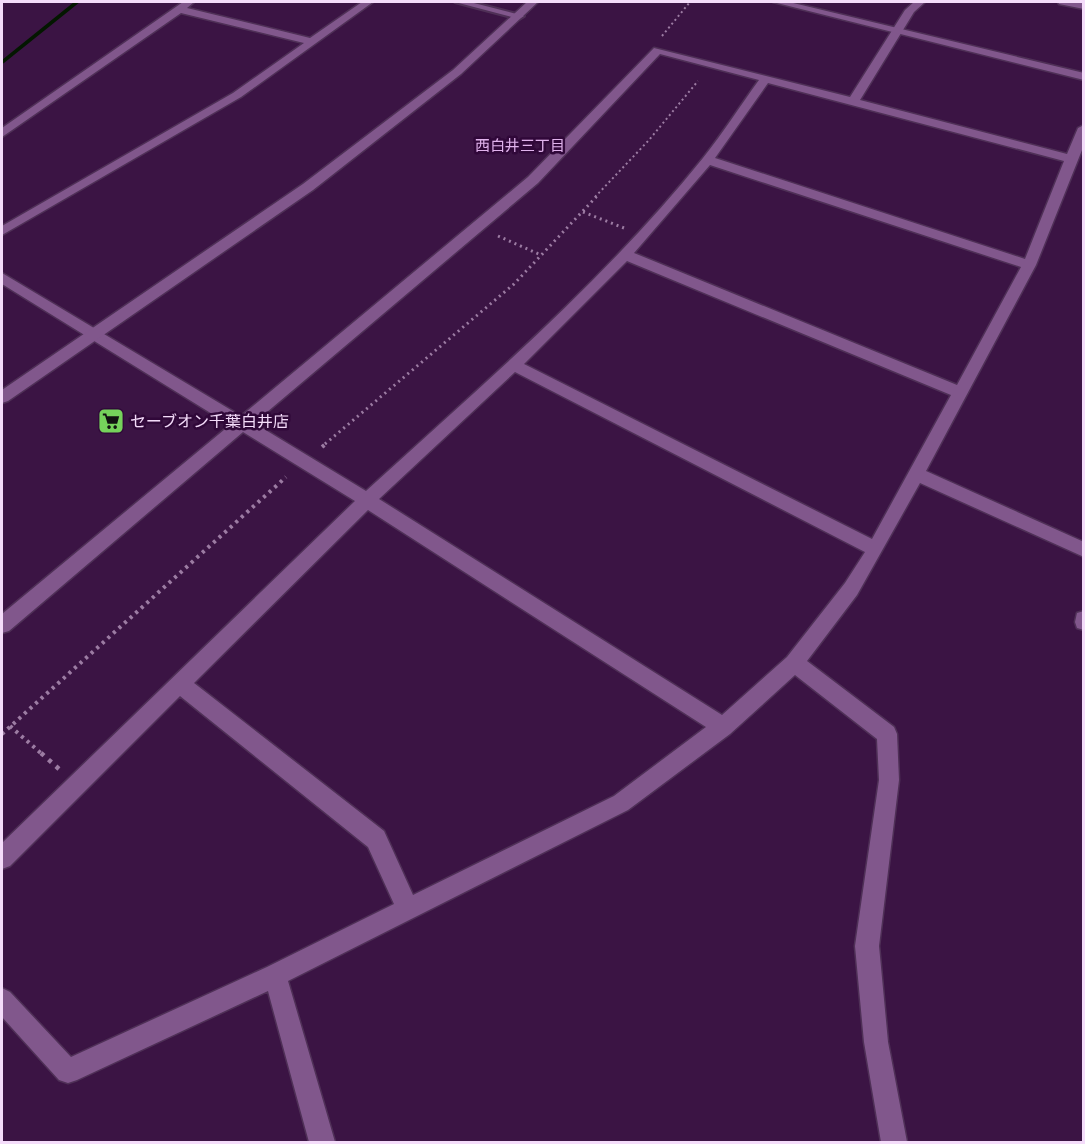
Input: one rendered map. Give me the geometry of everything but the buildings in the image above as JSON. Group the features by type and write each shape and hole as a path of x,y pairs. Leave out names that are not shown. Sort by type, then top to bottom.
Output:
{"street":[{"path":"2,231 237,94 368,2"},
{"path":"2,397 308,187 457,72 533,2"},
{"path":"778,2 1083,77"},
{"path":"853,101 910,10 920,2"},
{"path":"1063,2 1083,6"},
{"path":"2,133 184,5 314,42"},
{"path":"2,625 533,180 658,50 1070,159"},
{"path":"2,858 367,500 513,365 625,255 708,160 766,78"},
{"path":"2,999 68,1071 275,975 621,804 723,727 794,663 851,589 876,549 1029,265 1083,128"},
{"path":"708,160 1029,265"},
{"path":"625,255 962,393"},
{"path":"2,278 367,500 723,727"},
{"path":"513,365 876,549"},
{"path":"917,474 1083,550"},
{"path":"794,663 887,734 889,780 867,946 876,1042 894,1143"},
{"path":"180,684 376,839 408,909"},
{"path":"275,975 322,1143"}],"lane":[{"path":"460,2 519,16"}],"path":[{"path":"658,50 654,45 690,2"},
{"path":"2,734 303,462 514,284 649,140 712,64"},
{"path":"583,212 642,235"},
{"path":"477,227 541,255"},
{"path":"10,726 76,785"}],"waterway":[{"path":"2,62 77,2"}],"place":[{"name":"セーブオン千葉白井店","path":"111,421"}],"district":[{"name":"西白井三丁目","path":"520,145"}]}
